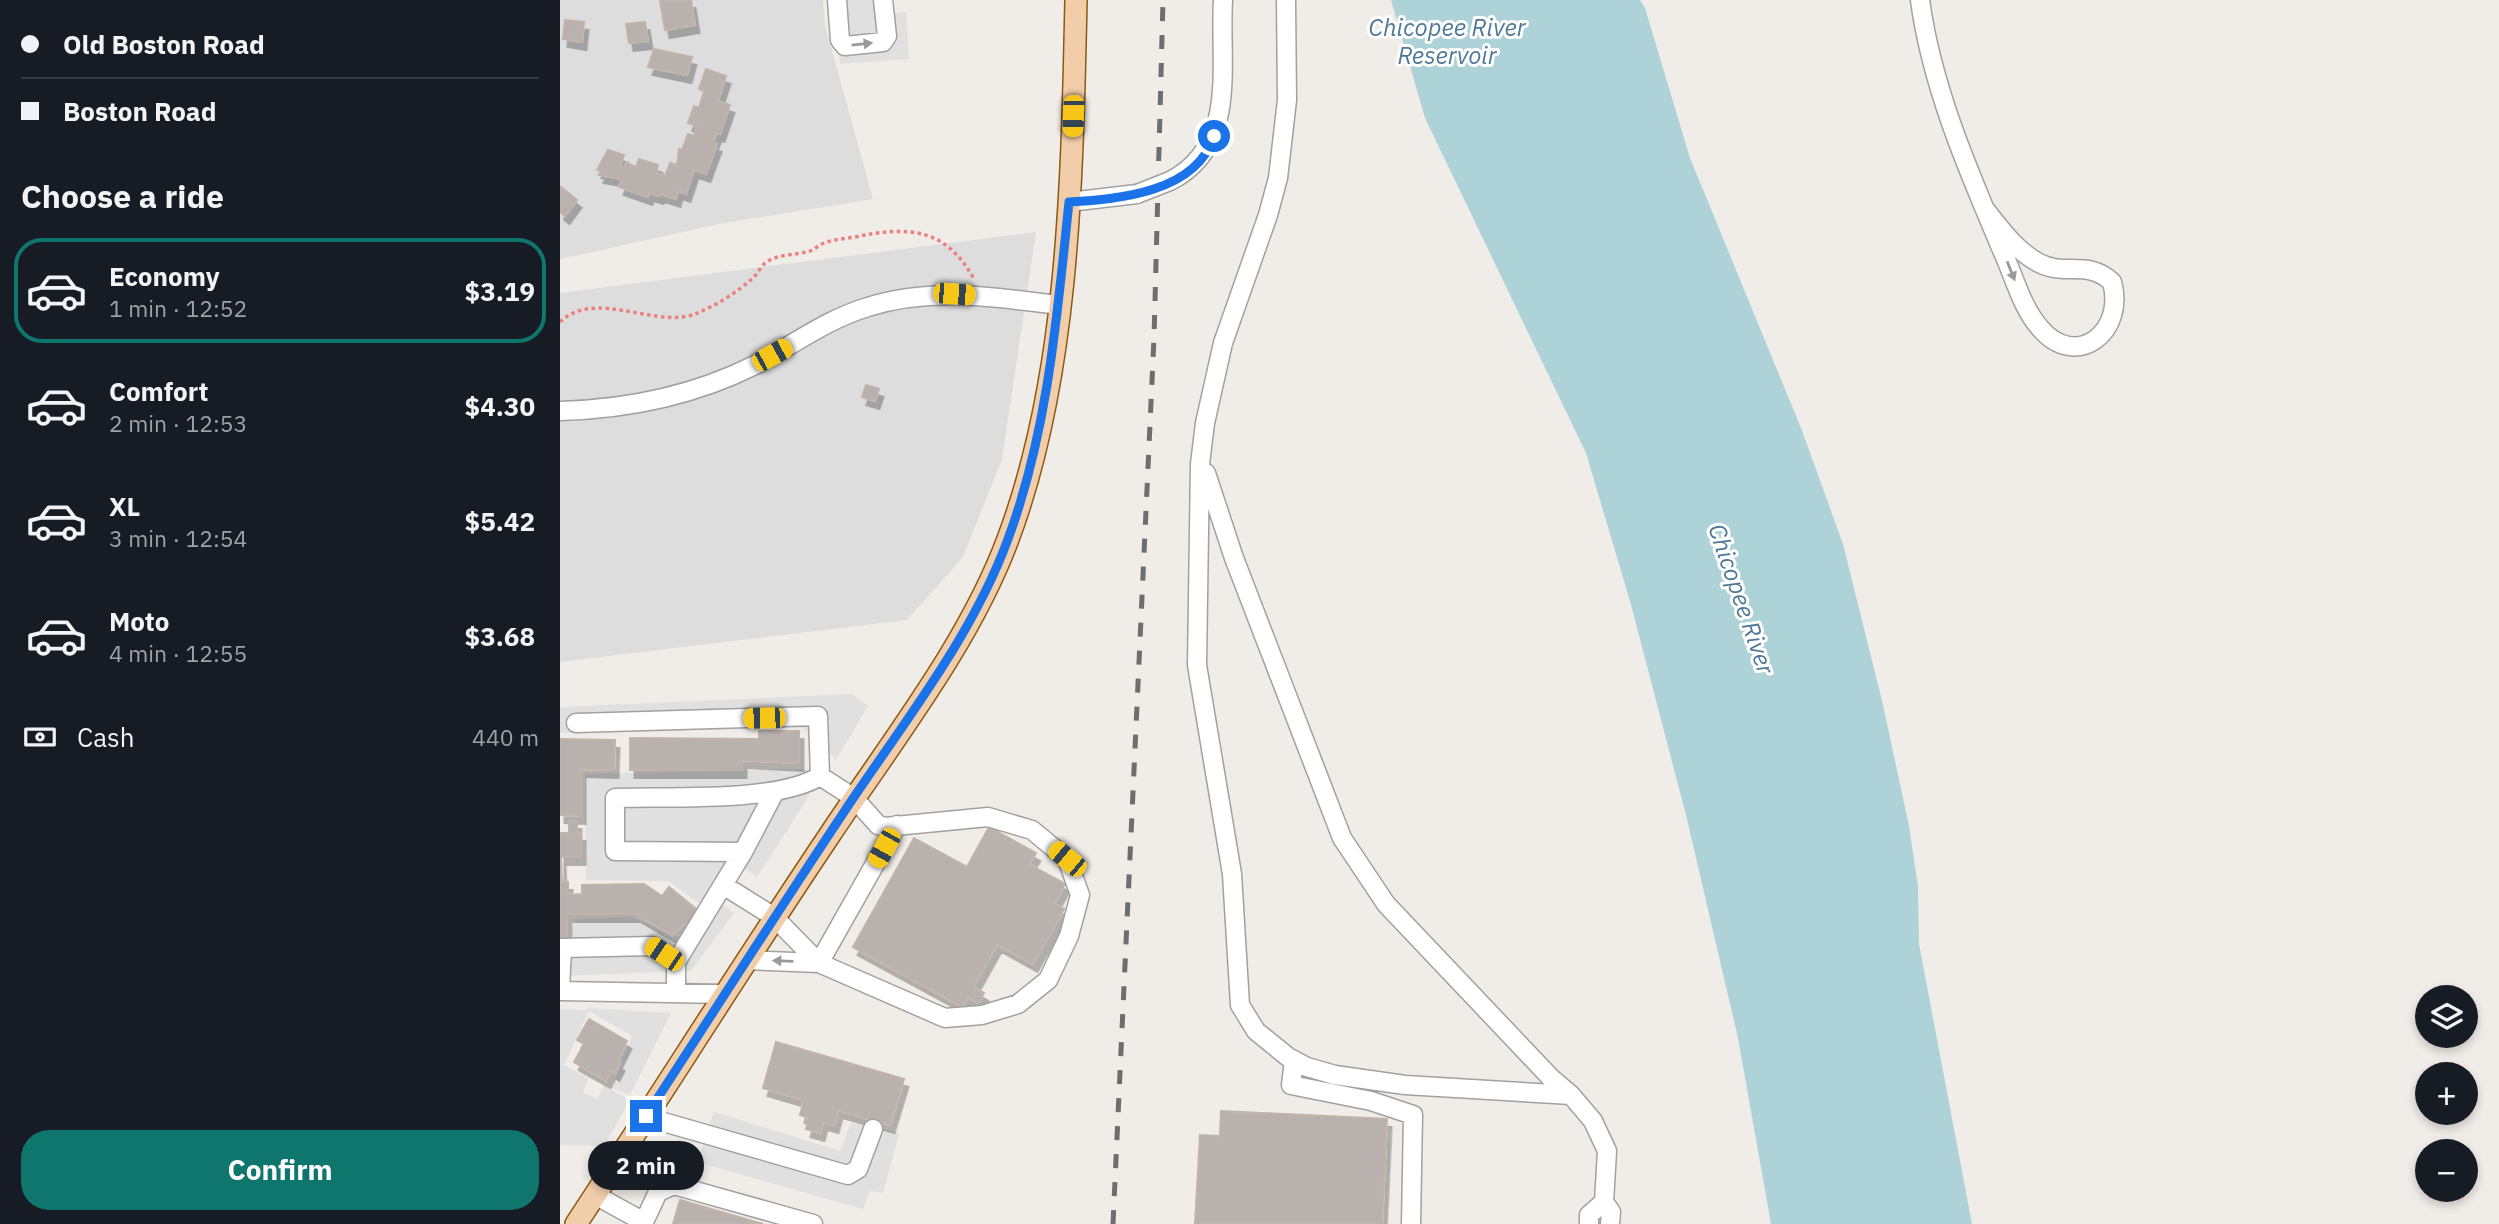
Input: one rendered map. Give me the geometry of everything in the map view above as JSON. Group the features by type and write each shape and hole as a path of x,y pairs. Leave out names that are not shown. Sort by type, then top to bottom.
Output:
{"main road":[{"path":"576,1224 774,917 942,666 1008,541 1041,426 1058,305 1069,202 1076,0"}],"street":[{"path":"837,0 840,40 845,46 883,42 887,36 883,0"},
{"path":"1069,202 1137,194 1170,181 1201,159 1214,136 1219,108 1223,0"},
{"path":"1286,0 1287,100 1278,178 1268,215 1223,344 1201,449 1197,665 1232,874 1240,1005 1256,1031 1294,1060 1316,1070 1368,1080 1571,1095"},
{"path":"1920,0 1938,79 1984,208 2019,291 2040,330 2058,341 2074,345 2088,345 2108,330 2117,299 2112,282 2090,268 2056,268 2041,264 2012,242 1984,208"},
{"path":"560,411 602,410 680,395 754,365 840,317 868,307 925,295 984,296 1058,305"},
{"path":"1201,449 1210,491 1234,558 1342,838 1362,872 1394,914 1551,1078 1571,1095 1593,1121 1607,1151 1604,1202 1611,1212 1610,1224"},
{"path":"576,723 818,716 820,776"},
{"path":"746,960 819,963 945,1018 982,1015 1018,1004 1048,980 1069,936 1080,895 1067,859 1032,830 988,817 878,825 854,797 820,776"},
{"path":"743,852 614,851 615,798 774,793 805,785 820,776"},
{"path":"676,992 676,962 743,852 774,793"},
{"path":"819,963 897,825"},
{"path":"723,885 774,917 819,963"},
{"path":"676,962 652,946 562,948 560,990 724,994"},
{"path":"1294,1060 1291,1085 1371,1101 1413,1115 1411,1224"},
{"path":"646,1116 848,1175 858,1169 873,1129"},
{"path":"595,1195 643,1223 658,1192 674,1185 813,1224"},
{"path":"1589,1224 1589,1215 1604,1202"}],"path":[{"path":"560,322 580,311 601,309 661,318 682,318 738,290 767,261 811,251 840,239 903,229 926,234 950,246 970,271 984,296"}],"shaded area":[{"path":"560,0 823,0 825,25 873,199 724,223 560,259"},
{"path":"833,0 888,0 889,14 906,12 909,59 840,64"},
{"path":"1036,232 1002,459 963,557 907,620 560,662 560,293"},
{"path":"852,694 868,706 836,760 803,728 560,733 560,707"},
{"path":"808,769 809,796 757,877 734,862 706,908 668,881 586,880 585,774"},
{"path":"717,901 734,913 691,971 560,976 572,943 574,919 631,917 686,940"},
{"path":"586,1008 671,1013 630,1095 611,1088 632,1036 589,1011 564,1065 588,1078 583,1092 597,1099 604,1086 630,1100 604,1146 560,1145 560,1009 588,1010"},
{"path":"714,1112 840,1151 851,1123 899,1133 883,1193 870,1191 863,1209 697,1162"}],"water":[{"path":"1391,0 1640,0 1645,8 1690,158 1801,428 1843,544 1883,705 1909,826 1918,887 1919,944 1972,1224 1771,1224 1738,1038 1686,815 1630,601 1586,453 1425,118"}],"building":[{"path":"660,0 691,0 695,25 665,30"},
{"path":"565,20 584,22 582,42 563,39"},
{"path":"645,22 648,41 629,43 626,24"},
{"path":"654,49 692,57 687,75 648,67"},
{"path":"706,69 726,76 718,101 730,105 720,134 717,133 713,143 717,144 706,174 694,170 686,194 678,191 676,199 649,193 648,197 619,187 622,179 599,175 601,171 597,170 608,150 624,155 620,167 625,168 626,163 636,167 639,159 658,165 656,173 665,176 670,163 677,165 679,149 682,150 688,134 694,136 697,126 688,123 694,106 699,108 704,91 699,89"},
{"path":"561,187 577,200 565,216 560,212"},
{"path":"866,385 879,389 875,401 862,397"},
{"path":"759,731 799,731 799,763 742,760 742,770 630,770 630,738 759,739"},
{"path":"560,739 615,740 614,770 581,769 581,816 560,815"},
{"path":"569,821 577,821 577,833 581,833 581,857 561,857 562,882 568,882 568,895 582,894 582,885 644,884 662,896 669,887 700,912 690,927 684,923 672,935 636,914 567,914 567,941 560,941 560,833 569,833"},
{"path":"989,827 1036,853 1029,864 1065,884 1054,904 1064,909 1033,964 997,944 973,987 984,993 978,1003 968,997 963,1007 853,947 914,838 967,867"},
{"path":"589,1019 627,1041 617,1061 620,1063 615,1073 611,1070 606,1080 574,1062 584,1044 577,1040"},
{"path":"776,1042 904,1079 890,1125 838,1110 834,1125 823,1122 820,1133 806,1129 809,1118 800,1115 804,1100 763,1088"},
{"path":"1221,1111 1387,1119 1382,1224 1195,1224 1200,1135 1220,1136"},
{"path":"680,1200 763,1224 673,1224"}],"railway":[{"path":"1113,1224 1154,338 1163,0"}],"route":[{"path":"646,1116 774,917 942,666 1008,541 1041,426 1050,371 1069,202 1127,197 1181,176 1201,159 1214,136"}],"water label":[{"name":"Chicopee River Reservoir","path":"1447,42"},
{"name":"Chicopee River","path":"1741,599"}]}
